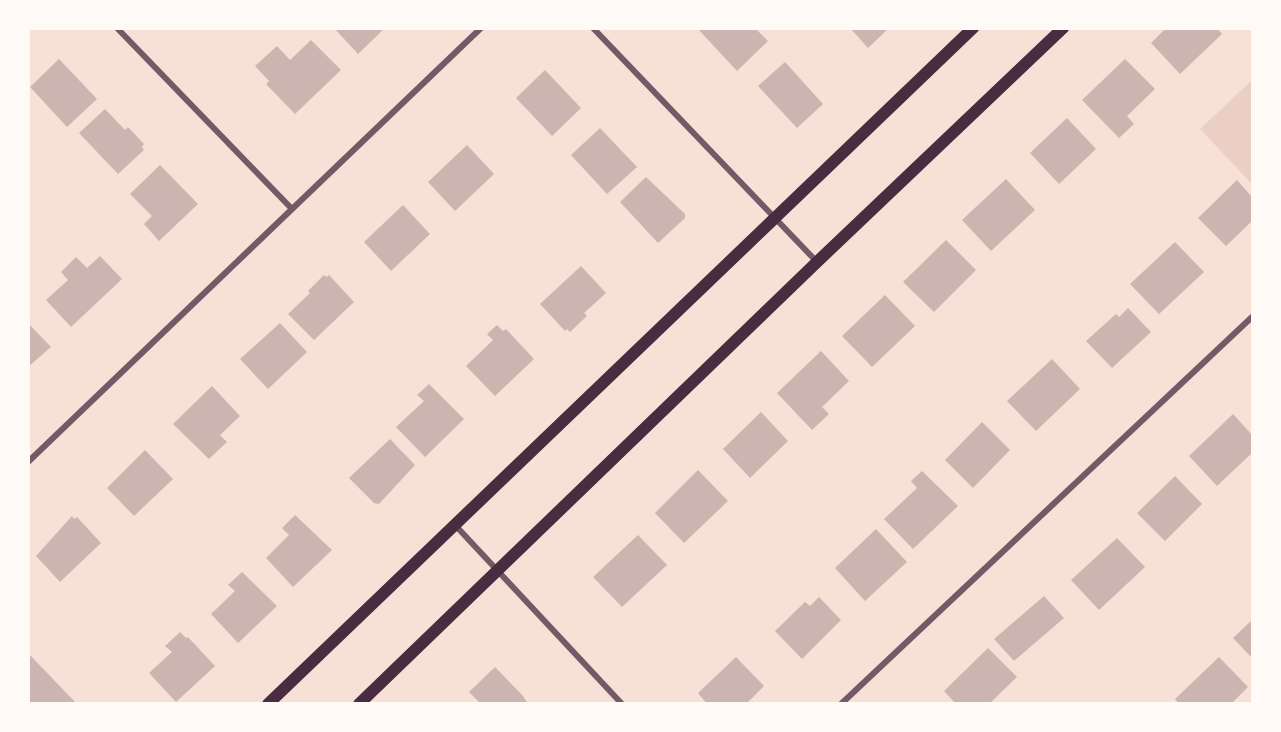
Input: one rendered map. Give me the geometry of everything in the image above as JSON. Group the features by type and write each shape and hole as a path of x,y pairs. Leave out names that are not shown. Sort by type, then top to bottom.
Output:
{"main road":[{"path":"268,704 973,28"},
{"path":"359,704 1063,28"}],"street":[{"path":"117,28 292,209"},
{"path":"28,462 481,28"},
{"path":"593,28 817,262"},
{"path":"840,704 1252,317"},
{"path":"455,525 622,704"}],"shaded area":[{"path":"1252,80 1252,184 1200,129"}],"building":[{"path":"334,28 385,28 358,54"},
{"path":"697,28 755,28 768,41 737,71"},
{"path":"850,28 889,28 868,48"},
{"path":"1166,28 1217,28 1222,34 1180,74 1151,43"},
{"path":"311,40 341,70 295,114 266,84 269,81 255,66 277,46 290,60"},
{"path":"59,59 97,99 67,127 30,87"},
{"path":"1125,59 1155,89 1127,116 1134,124 1119,138 1082,100"},
{"path":"785,62 823,104 797,128 758,86"},
{"path":"545,70 581,108 552,136 516,98"},
{"path":"105,109 125,130 128,127 144,144 142,147 144,150 118,174 79,133"},
{"path":"1067,118 1096,149 1059,184 1030,153"},
{"path":"600,128 637,167 607,194 571,155"},
{"path":"467,145 494,174 455,211 428,182"},
{"path":"160,165 198,204 159,241 144,224 152,216 130,194"},
{"path":"646,177 685,214 685,218 658,243 620,202"},
{"path":"1006,179 1035,210 991,251 962,220"},
{"path":"1237,180 1252,197 1252,221 1226,246 1198,218"},
{"path":"403,205 430,234 391,271 364,242"},
{"path":"946,240 976,270 934,312 903,282"},
{"path":"1175,242 1204,272 1159,314 1130,284"},
{"path":"100,256 122,279 71,327 46,300 68,280 61,272 76,257 87,268"},
{"path":"581,266 606,293 584,313 587,316 570,332 567,329 565,331 540,304"},
{"path":"324,275 327,277 329,275 354,302 314,340 288,314 310,293 308,291"},
{"path":"885,295 915,326 872,367 842,336"},
{"path":"1128,308 1151,332 1112,368 1086,341 1116,314 1119,317"},
{"path":"28,323 51,347 28,367"},
{"path":"280,323 307,352 268,389 240,359"},
{"path":"497,325 503,331 506,329 534,359 495,396 466,366 493,340 487,334"},
{"path":"821,351 849,381 822,407 829,414 812,430 777,393"},
{"path":"1052,359 1080,389 1036,431 1007,401"},
{"path":"429,384 464,419 425,457 396,427 424,401 417,395"},
{"path":"212,386 240,416 220,435 227,442 209,459 173,424"},
{"path":"761,412 788,441 750,478 723,449"},
{"path":"1233,414 1252,435 1252,453 1217,486 1189,456"},
{"path":"982,422 1010,450 973,488 945,460"},
{"path":"390,439 415,465 379,504 374,503 349,478"},
{"path":"145,450 173,479 134,516 107,488"},
{"path":"698,470 728,501 684,543 655,513"},
{"path":"922,471 958,506 913,549 884,519 917,488 911,481"},
{"path":"1175,476 1202,504 1165,541 1137,513"},
{"path":"295,515 332,550 293,587 266,558 289,535 282,528"},
{"path":"72,516 74,519 77,517 101,543 60,582 36,556"},
{"path":"876,529 907,562 865,601 835,568"},
{"path":"638,535 667,565 622,607 593,577"},
{"path":"1117,538 1145,567 1099,610 1071,580"},
{"path":"242,572 277,606 238,643 211,614 235,591 228,585"},
{"path":"1044,596 1064,618 1014,661 994,639"},
{"path":"819,597 841,620 802,659 775,631 805,602 810,606"},
{"path":"1252,620 1252,658 1233,638"},
{"path":"180,632 186,638 188,637 215,666 176,702 149,673 172,652 165,646"},
{"path":"988,648 1017,677 989,704 956,704 944,691"},
{"path":"28,653 77,704 28,704"},
{"path":"736,657 764,686 746,704 707,704 698,693"},
{"path":"1219,657 1248,687 1231,704 1179,704 1175,699"},
{"path":"495,667 528,704 481,704 469,692"}]}
